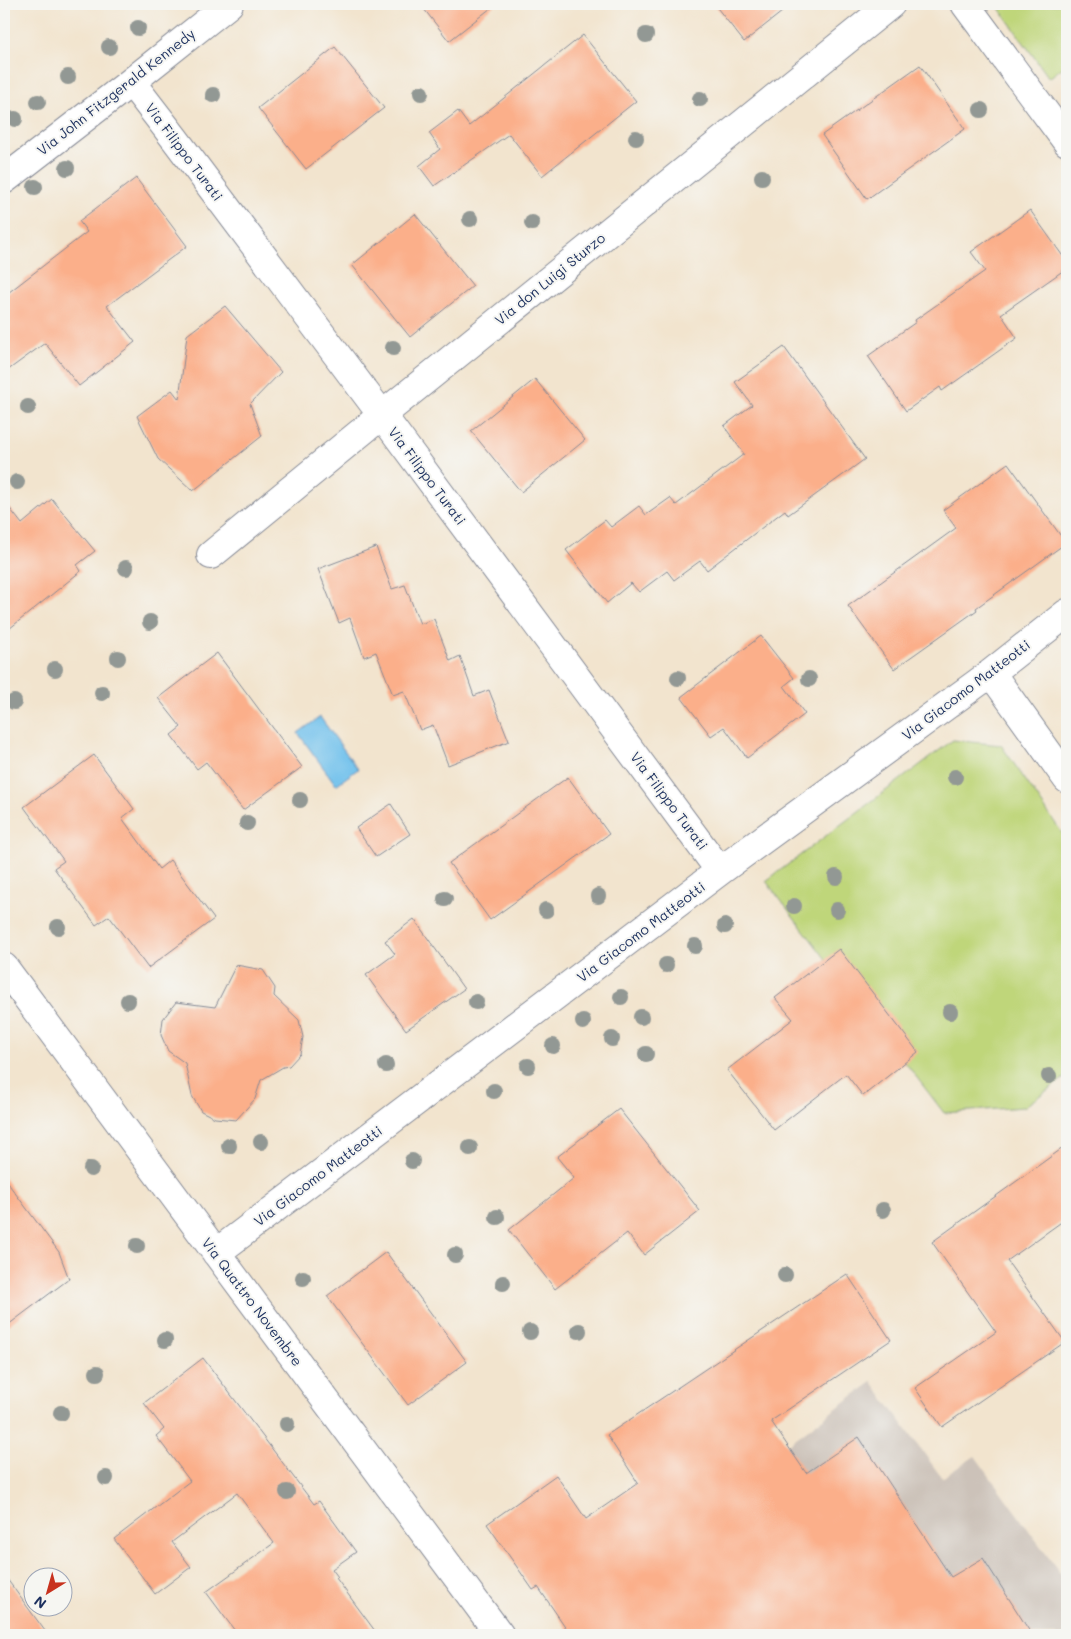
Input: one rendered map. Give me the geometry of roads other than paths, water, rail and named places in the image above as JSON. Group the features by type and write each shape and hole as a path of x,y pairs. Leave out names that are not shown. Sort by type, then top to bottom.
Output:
{"street":[{"name":"Via John Fitzgerald Kennedy","path":"4,180 229,4"},
{"name":"Via don Luigi Sturzo","path":"211,555 891,4"},
{"path":"965,4 1067,142"},
{"name":"Via Filippo Turati","path":"131,82 382,415 720,871"},
{"name":"Via Giacomo Matteotti","path":"216,1253 720,871 991,673 1067,613"},
{"path":"991,673 1067,779"},
{"name":"Via Quattro Novembre","path":"4,967 500,1635"}],"water":[{"path":"320,717 358,769 336,785 298,733"}]}
